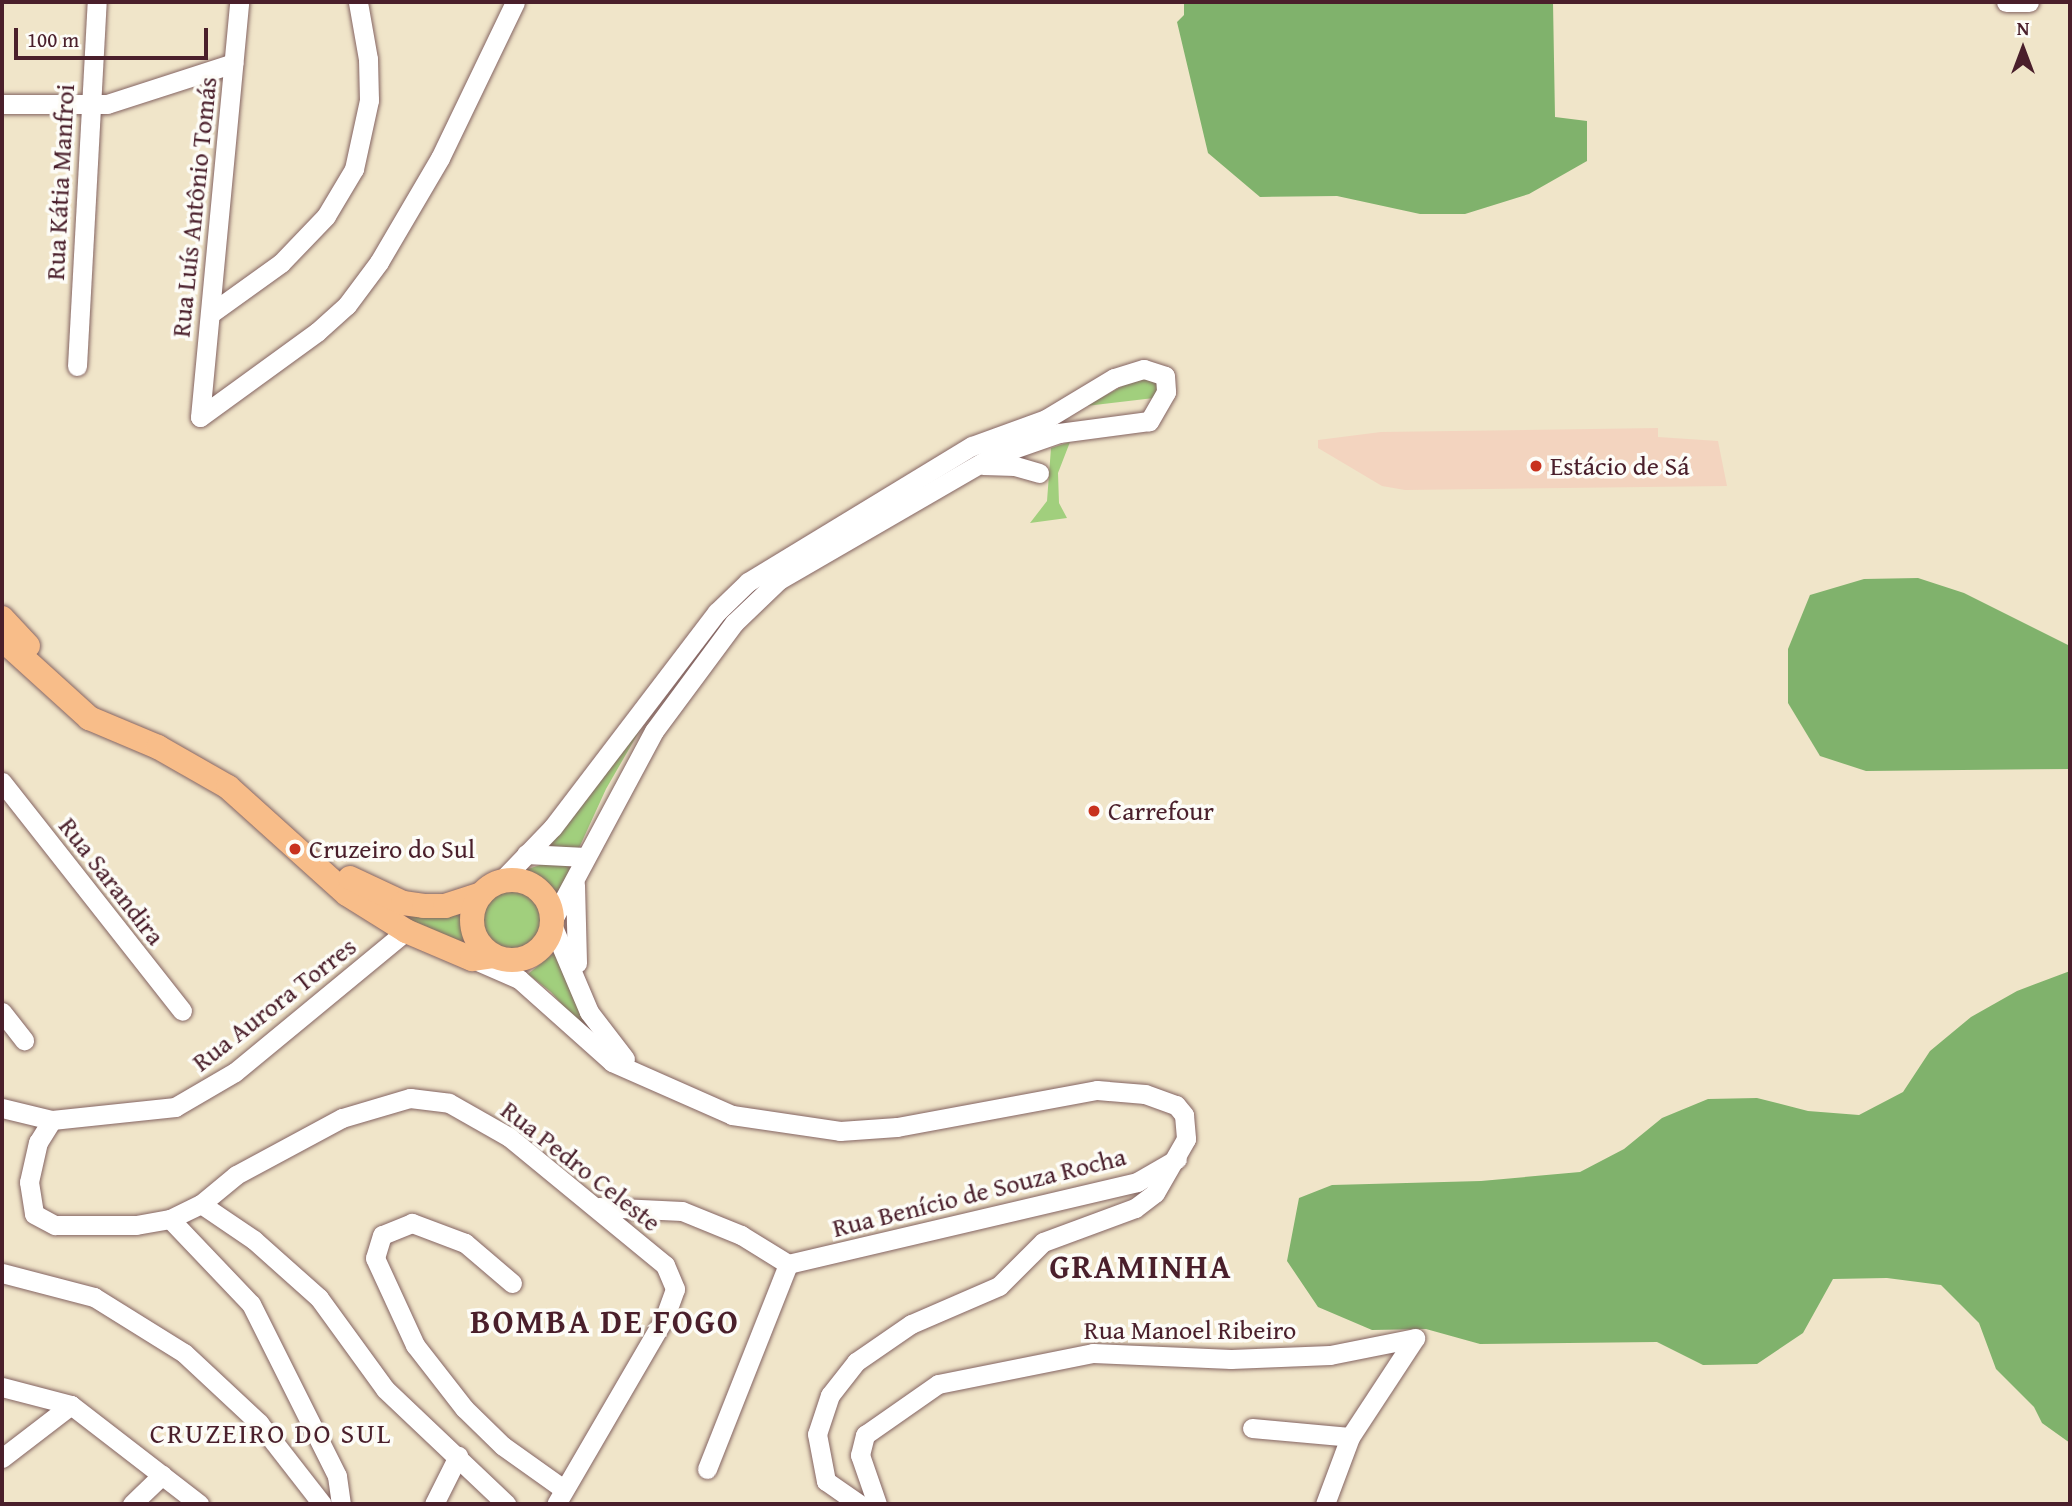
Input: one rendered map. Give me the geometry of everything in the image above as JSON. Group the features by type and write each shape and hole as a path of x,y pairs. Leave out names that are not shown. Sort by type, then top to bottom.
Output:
{"main road":[{"path":"2,618 72,688 233,776 359,886 402,903 445,906 505,874"},
{"path":"2,639 89,718 158,747 220,781 347,894 406,931 489,958 534,954 553,923 545,896 536,887 512,880 505,874"},
{"path":"402,903 458,895 505,874"},
{"path":"489,958 473,931 474,905 505,874"}],"street":[{"name":"Rua Kátia Manfroi","path":"77,366 97,2"},
{"name":"Rua Luís Antônio Tomás","path":"239,2 200,417 317,332 347,304 379,262 440,158 515,2"},
{"path":"210,314 281,263 326,216 354,169 369,100 366,45 358,2"},
{"path":"2006,2 2029,2"},
{"path":"2,104 107,104 234,63"},
{"path":"505,874 614,750 718,612 748,582 972,446 1045,428 1149,421 1167,383 1158,371 1136,370 1114,378 1045,428 779,580 748,610 654,731 585,857 553,923 580,993 612,1047 641,1075"},
{"path":"962,474 995,464 1039,473"},
{"name":"Rua Sarandira","path":"2,782 182,1011"},
{"path":"505,874 585,857"},
{"path":"575,877 572,908 580,993"},
{"name":"Rua Aurora Torres","path":"2,1108 52,1120 175,1107 208,1090 324,1002 406,931"},
{"path":"489,958 546,999 584,1040 612,1062 732,1115 840,1131 938,1123 1097,1090 1145,1094 1176,1105 1184,1115 1188,1126 1179,1157 1155,1194 1135,1208 1043,1242 999,1286 911,1324 856,1362 830,1395 817,1434 826,1481 859,1504"},
{"path":"489,958 519,979"},
{"path":"2,1012 24,1040"},
{"name":"Rua Pedro Celeste","path":"52,1120 38,1142 29,1182 34,1214 55,1225 136,1225 170,1219 201,1204 236,1175 342,1118 410,1098 449,1103 485,1124 599,1207 665,1265 675,1289 665,1317 559,1496"},
{"name":"Rua Benício de Souza Rocha","path":"788,1264 1137,1182 1179,1157"},
{"path":"201,1204 254,1240 319,1298 385,1390 458,1456 500,1502"},
{"path":"599,1207 682,1211 741,1235 788,1264 707,1469"},
{"path":"170,1219 251,1304 337,1476 341,1504"},
{"path":"512,1283 465,1243 412,1223 382,1235 375,1258 415,1345 464,1408 559,1496"},
{"path":"2,1273 94,1297 184,1353 259,1423 322,1504"},
{"name":"Rua Manoel Ribeiro","path":"877,1504 860,1455 865,1435 938,1384 1093,1353 1231,1359 1329,1355 1415,1338 1350,1437 1325,1504"},
{"path":"2,1387 71,1405 199,1504"},
{"path":"2,1458 71,1405"},
{"path":"1252,1429 1350,1437"},
{"path":"434,1504 458,1456"},
{"path":"132,1504 162,1475"}],"shaded area":[{"name":"Estácio de Sá","path":"1658,428 1658,437 1718,441 1727,486 1405,490 1382,486 1318,448 1318,440 1381,432"}],"green space":[{"path":"1184,2 1553,2 1555,117 1587,121 1587,161 1529,194 1465,214 1420,214 1337,196 1260,197 1208,153 1177,22 1184,15"},
{"path":"1143,375 1159,383 1154,398 1086,406"},
{"path":"1070,442 1058,473 1059,503 1067,518 1030,523 1047,501 1051,448"},
{"path":"1918,578 1964,593 2070,646 2070,769 1866,771 1820,756 1788,703 1788,649 1810,595 1864,579"},
{"path":"652,709 606,789 579,848 546,846 588,798"},
{"path":"546,863 573,864 559,898 553,888 525,870"},
{"path":"343,879 462,906 463,926 472,947 406,922"},
{"path":"508,886 520,886 532,891 542,901 547,919 545,932 532,947 520,952 508,952 496,947 486,937 481,925 481,913 486,901 496,891"},
{"path":"555,952 594,1035 590,1036 551,992 528,974"},
{"path":"2070,971 2070,1443 2042,1423 2034,1407 1996,1369 1979,1323 1941,1285 1887,1278 1833,1279 1803,1333 1757,1364 1703,1365 1657,1342 1480,1344 1426,1329 1372,1330 1318,1307 1287,1261 1299,1198 1332,1185 1481,1181 1580,1172 1624,1149 1662,1118 1708,1099 1757,1098 1808,1111 1859,1115 1903,1092 1930,1051 1971,1017 2017,991"}],"place":[{"name":"Estácio de Sá","path":"1536,466"},
{"name":"Carrefour","path":"1094,811"},
{"name":"Cruzeiro do Sul","path":"295,849"}],"district":[{"name":"GRAMINHA","path":"1141,1267"},
{"name":"BOMBA DE FOGO","path":"605,1322"},
{"name":"CRUZEIRO DO SUL","path":"271,1433"}]}
